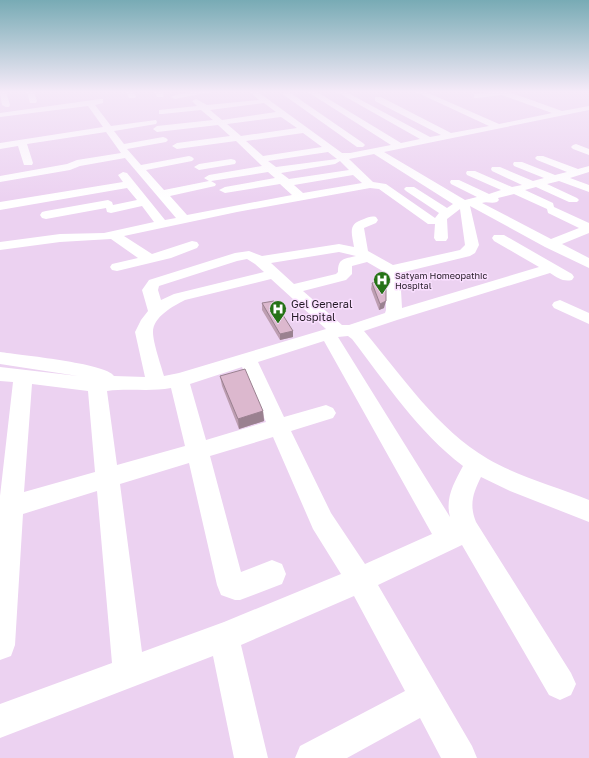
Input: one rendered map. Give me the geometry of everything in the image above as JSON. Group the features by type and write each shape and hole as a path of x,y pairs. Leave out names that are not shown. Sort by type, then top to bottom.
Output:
{"street":[{"path":"51,127 55,138"},
{"path":"82,127 86,133"},
{"path":"104,127 184,219"},
{"path":"0,179 70,167 121,146 154,127"},
{"path":"226,127 300,197"},
{"path":"300,127 328,149 337,159 370,185"},
{"path":"335,127 360,145"},
{"path":"368,127 400,146"},
{"path":"405,127 428,140"},
{"path":"433,127 450,136"},
{"path":"162,194 210,181 272,169 337,159 491,127"},
{"path":"191,134 251,128"},
{"path":"173,149 238,138 303,130"},
{"path":"0,146 24,140 55,138 86,133 121,146"},
{"path":"304,141 315,139"},
{"path":"24,140 29,163"},
{"path":"68,143 121,146 163,140"},
{"path":"233,149 264,147"},
{"path":"576,147 589,152"},
{"path":"199,167 328,149"},
{"path":"376,151 431,185 465,203 546,241 589,264"},
{"path":"139,168 192,156"},
{"path":"540,158 584,169"},
{"path":"518,164 557,178 588,195"},
{"path":"496,169 573,200"},
{"path":"418,225 440,218 465,203 513,191 584,169"},
{"path":"225,195 285,182 349,173"},
{"path":"471,173 551,208 589,228"},
{"path":"0,206 43,198 96,184 126,179 162,224"},
{"path":"455,182 502,205"},
{"path":"96,184 109,207 119,234 150,259"},
{"path":"0,246 50,239 90,238 119,234 184,219 370,185 380,185 440,218"},
{"path":"391,192 431,185"},
{"path":"410,189 440,218 441,238"},
{"path":"43,198 50,239"},
{"path":"46,215 145,202"},
{"path":"393,271 398,268 465,253 470,250 471,238 465,203"},
{"path":"175,209 191,206"},
{"path":"365,255 358,228 360,224 372,220"},
{"path":"471,238 546,241 589,228"},
{"path":"499,238 567,277"},
{"path":"117,267 150,259 192,245"},
{"path":"260,261 339,248 365,255 393,271"},
{"path":"156,311 150,290 154,283 240,256 249,255 260,261 339,332 458,534 560,684"},
{"path":"292,289 341,277 345,274 347,263 365,255"},
{"path":"0,374 24,377 105,380 156,384 179,380 552,268"},
{"path":"392,316 394,310 393,271"},
{"path":"156,384 144,332 146,324 156,311 168,302 180,297 274,274"},
{"path":"560,305 589,319"},
{"path":"339,332 358,335 431,426 452,446 476,463 502,478 584,509"},
{"path":"0,358 81,370 105,380"},
{"path":"248,359 322,521 360,580 460,758"},
{"path":"0,645 5,508 24,377"},
{"path":"105,380 107,478 129,673"},
{"path":"179,380 231,585 235,587 242,586 272,574"},
{"path":"5,508 326,413"},
{"path":"458,534 460,514 459,501 476,463"},
{"path":"0,721 224,637 360,580 458,534"},
{"path":"224,637 251,758"},
{"path":"312,758 426,697"}],"building":[{"path":"386,279 386,301 380,304 372,283"},
{"path":"274,301 293,331 280,334 262,303"},
{"path":"245,369 263,411 238,419 220,376"}],"place":[{"name":"Satyam Homeopathic Hospital","path":"382,295"},
{"name":"Gel General Hospital","path":"278,324"}]}
